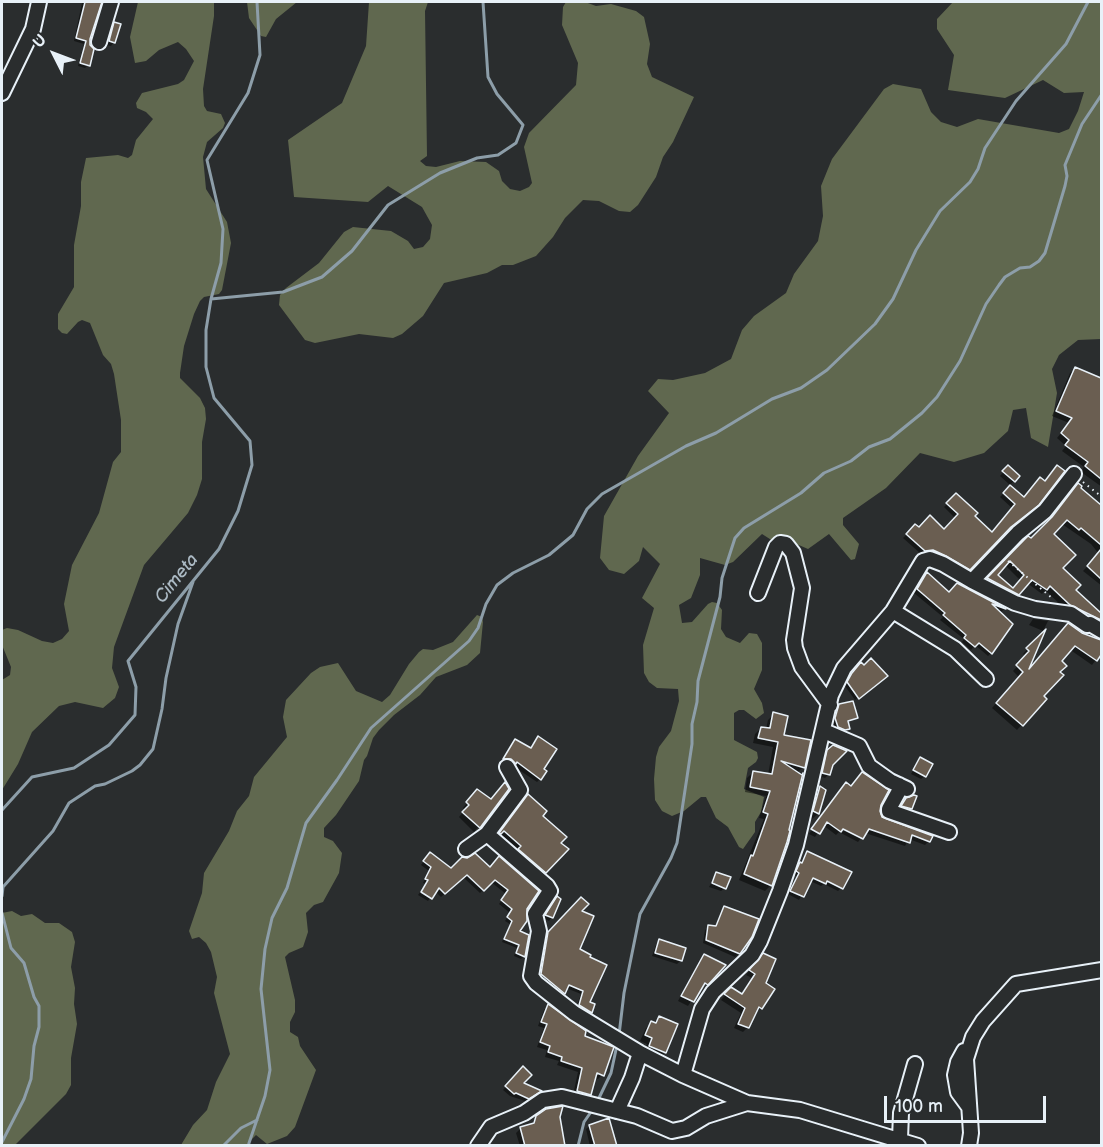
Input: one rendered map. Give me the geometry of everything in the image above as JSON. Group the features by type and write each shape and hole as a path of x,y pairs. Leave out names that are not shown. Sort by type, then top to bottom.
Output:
{"street":[{"path":"2,93 33,28 39,2"},
{"path":"99,42 111,2"},
{"path":"972,581 1018,534 1045,511 1074,474"},
{"path":"758,593 776,547 780,543 786,543 793,553 802,588 794,640 795,648 802,667 830,705"},
{"path":"683,1075 702,1009 713,992 752,955 760,941 796,845 836,683 844,668 893,610 926,559 930,558 943,564 1015,603 1035,609 1065,612 1101,631"},
{"path":"893,610 955,649 986,679"},
{"path":"824,731 860,746 869,766 903,787 888,808 889,811 949,832"},
{"path":"466,849 487,834 519,790 507,767"},
{"path":"487,834 543,881 550,891 535,914 539,931 531,976 574,1013 640,1053 747,1103 800,1110 918,1146"},
{"path":"969,1146 971,1133 966,1059 973,1037 982,1021 1016,984 1101,970"},
{"path":"617,1111 640,1053"},
{"path":"900,1139 901,1113 915,1065"},
{"path":"478,1146 491,1127 524,1113 543,1100 562,1097 637,1116 672,1131 686,1128 706,1116 747,1103"}],"path":[{"path":"1074,474 1101,497"},
{"path":"999,553 1064,608 1065,612"}],"green space":[{"path":"138,2 214,2 203,89 204,106 207,111 221,114 225,123 223,128 207,142 203,157 206,189 227,222 231,243 222,290 219,294 204,297 200,301 184,346 180,373 180,378 200,398 205,408 202,479 188,513 144,565 114,647 112,668 119,687 115,698 103,708 75,702 59,706 32,732 18,764 2,790 2,680 10,675 11,667 2,645 2,630 7,628 18,630 42,641 53,643 62,639 69,631 64,604 72,565 99,513 113,462 121,452 121,420 114,374 111,364 103,355 90,323 82,320 67,334 58,329 58,314 74,287 74,245 86,158 118,155 128,158 132,155 136,140 153,119 146,112 137,108 136,103 142,93 178,84 184,80 194,61 178,42 159,50 146,61 135,63 130,37"},
{"path":"247,2 297,2 276,19 266,37 261,36 249,18"},
{"path":"369,2 428,2 425,11 427,156 420,161 426,166 436,167 460,161 486,162 499,171 502,181 510,189 520,191 529,187 532,183 524,147 529,133 576,85 578,63 562,25 563,7 566,2 585,2 596,6 611,4 636,11 644,17 650,44 647,64 652,77 694,97 673,142 663,157 656,177 638,205 630,212 619,211 599,201 583,200 565,218 553,237 536,256 513,265 502,265 487,273 444,283 423,316 402,334 393,338 359,334 315,343 305,340 279,305 280,295 319,263 344,232 353,227 391,231 408,241 414,249 423,247 430,239 432,225 422,207 388,186 368,202 294,197 288,140 342,103 366,46"},
{"path":"953,2 1101,2 1101,339 1078,340 1059,355 1052,369 1057,393 1048,447 1031,438 1026,408 1013,410 1008,431 984,453 954,462 920,453 886,488 843,518 843,525 859,544 855,559 851,560 829,534 808,549 785,539 773,541 762,534 733,562 725,565 700,558 700,575 691,598 679,605 682,623 692,622 708,604 717,603 722,610 721,629 726,637 740,643 749,633 757,634 762,643 762,670 754,689 762,703 764,713 756,719 744,710 734,713 734,740 757,752 758,758 748,768 744,789 764,797 761,812 755,822 755,832 743,849 739,847 728,827 716,818 706,797 701,797 684,811 672,816 662,811 655,800 656,757 659,747 671,731 679,701 678,689 657,688 649,682 644,673 643,645 654,608 642,598 660,564 643,547 639,561 624,574 609,570 600,558 604,516 638,456 669,413 648,391 658,379 673,380 705,373 731,359 742,330 754,316 786,293 794,274 818,241 823,216 821,186 832,159 884,89 893,84 921,89 931,112 941,122 957,127 978,119 1059,133 1069,129 1084,92 1064,93 1043,80 1005,98 948,90 954,55 937,29 937,19"},
{"path":"477,615 482,617 483,622 480,653 467,665 436,677 420,695 379,730 364,760 359,781 336,815 324,828 324,837 333,841 342,853 339,873 323,902 314,905 306,913 308,932 303,947 285,957 295,1000 295,1012 290,1022 290,1032 298,1037 300,1046 316,1070 295,1127 287,1136 267,1144 256,1135 246,1145 181,1145 193,1125 207,1110 216,1082 230,1054 214,993 217,977 211,952 199,937 192,939 189,931 202,893 204,873 229,831 237,811 249,796 254,777 287,737 283,717 286,700 311,673 320,667 338,663 356,691 382,702 390,695 419,652 423,649 433,650 453,642"},
{"path":"12,911 21,916 32,914 45,923 59,923 72,932 75,942 71,967 77,1024 71,1058 71,1085 66,1094 16,1144 2,1146 2,913"}],"building":[{"path":"85,2 102,2 90,39 90,45 94,49 90,66 80,63 86,41 76,38"},
{"path":"114,22 121,24 115,43 109,41"},
{"path":"1075,367 1101,378 1101,479 1085,466 1088,462 1065,445 1069,440 1061,433 1072,418 1056,411"},
{"path":"1008,465 1020,476 1015,482 1002,471"},
{"path":"1057,465 1065,471 1039,505 1011,527 970,570 933,550 925,551 906,534 915,524 919,527 930,515 944,529 958,514 946,503 956,493 978,513 975,516 992,532 1015,504 1003,493 1010,485 1024,497 1040,477 1045,481"},
{"path":"1078,483 1101,505 1101,545 1081,528 1079,530 1067,520 1054,534 1076,555 1063,568 1081,585 1076,590 1101,613 1101,620 1070,605 1050,586 1047,590 1032,580 1019,595 987,578 1028,536 1031,538 1052,517","holes":["1010,561 1024,575 1013,588 998,575"]},
{"path":"1101,549 1101,579 1087,566"},
{"path":"927,572 949,592 957,583 1006,609 992,604 1013,624 992,654 979,643 975,647 964,638 966,635 943,615 945,613 917,589"},
{"path":"1068,623 1082,633 1101,640 1101,655 1097,661 1075,646 1062,661 1067,666 1060,672 1064,675 1044,696 1047,699 1023,726 996,703 1023,672 1016,665 1029,651 1026,648 1046,629 1029,669"},
{"path":"871,658 888,676 859,699 847,682 861,662 864,665"},
{"path":"853,701 858,718 848,721 850,729 845,730 838,727 835,718 839,704"},
{"path":"773,712 788,716 784,735 811,740 805,768 781,761 802,775 803,773 787,842 772,886 744,874 768,814 763,812 770,791 750,787 753,771 772,774 778,742 758,738 761,727 770,728"},
{"path":"538,736 557,749 544,769 547,771 541,780 517,762 516,764 511,759 503,759 515,739 531,748"},
{"path":"833,745 847,751 833,765 830,775 822,773 827,750"},
{"path":"920,757 933,764 926,777 913,770"},
{"path":"862,772 889,790 881,805 882,817 933,836 930,842 912,835 910,843 869,829 863,839 843,829 841,832 827,822 820,834 811,829 846,782 851,786"},
{"path":"505,782 509,789 480,828 462,812 469,805 466,802 477,789 491,799"},
{"path":"820,786 826,790 819,814 813,811"},
{"path":"528,794 547,811 543,816 567,837 561,843 569,849 546,873 518,849 521,846 504,831 499,833"},
{"path":"917,796 912,809 901,806 906,798"},
{"path":"807,851 852,872 843,889 827,881 826,884 813,878 804,897 790,891 799,873 796,871"},
{"path":"430,852 451,868 462,857 467,858 475,853 490,867 499,856 539,891 527,909 527,921 520,931 529,935 525,957 516,953 519,945 504,939 512,921 507,917 512,909 501,900 508,890 495,880 484,891 467,875 445,894 439,888 432,899 421,892 428,880 425,879 431,867 423,861"},
{"path":"716,872 731,877 726,889 712,883"},
{"path":"557,896 561,899 553,918 545,915"},
{"path":"581,897 589,904 582,911 594,916 580,949 607,965 590,1002 595,1004 592,1013 579,1005 583,991 569,985 565,994 541,974 548,932"},
{"path":"724,906 759,919 752,937 740,954 706,940 708,925 716,926"},
{"path":"659,939 686,948 682,961 655,953"},
{"path":"763,953 776,959 766,983 775,989 762,1009 759,1007 749,1028 738,1024 745,1008 724,994 731,987 742,994 755,974 749,970"},
{"path":"704,954 726,965 708,985 705,983 694,1002 681,996"},
{"path":"548,1004 586,1031 585,1036 614,1047 604,1076 597,1073 591,1095 577,1091 582,1068 561,1061 562,1057 548,1052 550,1046 540,1042 547,1024 541,1022"},
{"path":"659,1016 678,1024 666,1053 649,1046 652,1038 645,1035 651,1021 656,1023"},
{"path":"523,1066 532,1075 524,1083 542,1091 529,1099 514,1094 505,1086"},
{"path":"563,1106 560,1117 565,1146 525,1146 520,1127 534,1123 536,1116 546,1109"},
{"path":"609,1118 617,1146 595,1146 589,1125"}],"waterway":[{"name":"Cimeta","path":"2,810 32,777 74,768 109,745 135,715 136,687 128,661 219,549 238,511 252,465 250,441 214,398 206,367 206,330 211,299 221,263 223,229 207,160 248,93 260,55 257,2"},
{"path":"211,299 283,292 322,277 352,251 388,205 440,173 477,158 498,155 516,143 523,125 497,94 488,77 483,2"},
{"path":"248,1146 265,1096 270,1070 261,989 265,949 272,918 287,888 306,823 371,728 469,641 478,628 486,604 497,585 513,573 549,555 573,535 587,509 602,494 686,446 716,433 772,399 801,388 827,370 875,324 893,299 916,250 940,211 970,182 978,169 985,148 1016,101 1066,44 1088,2"},
{"path":"619,1035 624,993 640,914 677,843 692,744 692,724 697,702 698,681 720,597 722,578 735,538 744,528 801,493 824,473 851,461 869,447 890,439 922,413 937,397 960,361 986,304 1005,277 1020,268 1030,267 1045,253 1065,186 1067,176 1065,165 1082,124 1102,94"},
{"path":"2,896 3,887 53,831 69,803 95,786 105,784 132,771 153,749 178,624 193,582"},
{"path":"2,913 11,948 24,963 39,1006 39,1027 34,1046 31,1079 24,1099 2,1142"},
{"path":"598,1100 611,1073 617,1045"},
{"path":"578,1146 584,1122 593,1109"},
{"path":"223,1146 241,1128 257,1120"}]}
